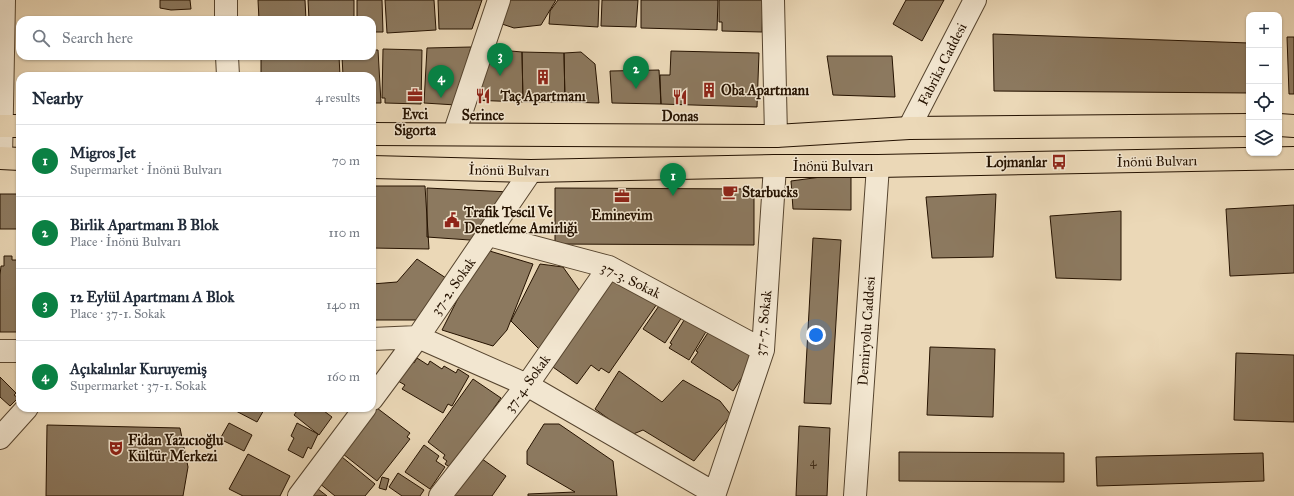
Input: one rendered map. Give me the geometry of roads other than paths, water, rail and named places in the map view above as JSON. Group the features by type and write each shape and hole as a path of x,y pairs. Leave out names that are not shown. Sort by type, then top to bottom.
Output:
{"main road":[{"path":"376,134 776,136 909,128 1246,125"},
{"path":"1282,125 1294,126"},
{"name":"İnönü Bulvarı","path":"376,167 531,171 1294,158"}],"street":[{"path":"4,0 7,158"},
{"path":"226,0 226,16"},
{"path":"454,134 499,0"},
{"path":"773,0 776,136"},
{"name":"Fabrika Caddesi","path":"909,128 976,0"},
{"path":"227,60 228,72"},
{"name":"37-7. Sokak","path":"714,494 763,350 775,166"},
{"name":"Demiryolu Caddesi","path":"855,496 878,166"},
{"name":"37-2. Sokak","path":"376,394 418,337 531,171"},
{"name":"37-3. Sokak","path":"489,234 609,267 763,350"},
{"name":"37-4. Sokak","path":"440,496 527,385 609,267"},
{"path":"376,339 418,337 527,385 714,494"},
{"path":"0,351 16,351"},
{"path":"0,438 23,412"},
{"path":"299,496 362,412"}],"place":[{"name":"12 Eylül Apartmanı A Blok","path":"500,76"},
{"name":"Taç Apartmanı","path":"543,77"},
{"name":"Birlik Apartmanı B Blok","path":"636,89"},
{"name":"Oba Apartmanı","path":"709,90"},
{"name":"Evci Sigorta","path":"415,95"},
{"name":"Serince","path":"483,96"},
{"name":"Donas","path":"680,97"},
{"name":"Açıkalınlar Kuruyemiş","path":"441,98"},
{"name":"Lojmanlar","path":"1059,162"},
{"name":"Starbucks","path":"730,192"},
{"name":"Eminevim","path":"622,196"},
{"name":"Migros Jet","path":"673,196"},
{"name":"Trafik Tescil Ve Denetleme Amirliği","path":"452,220"},
{"name":"Fidan Yazıcıoğlu Kültür Merkezi","path":"116,448"}]}
